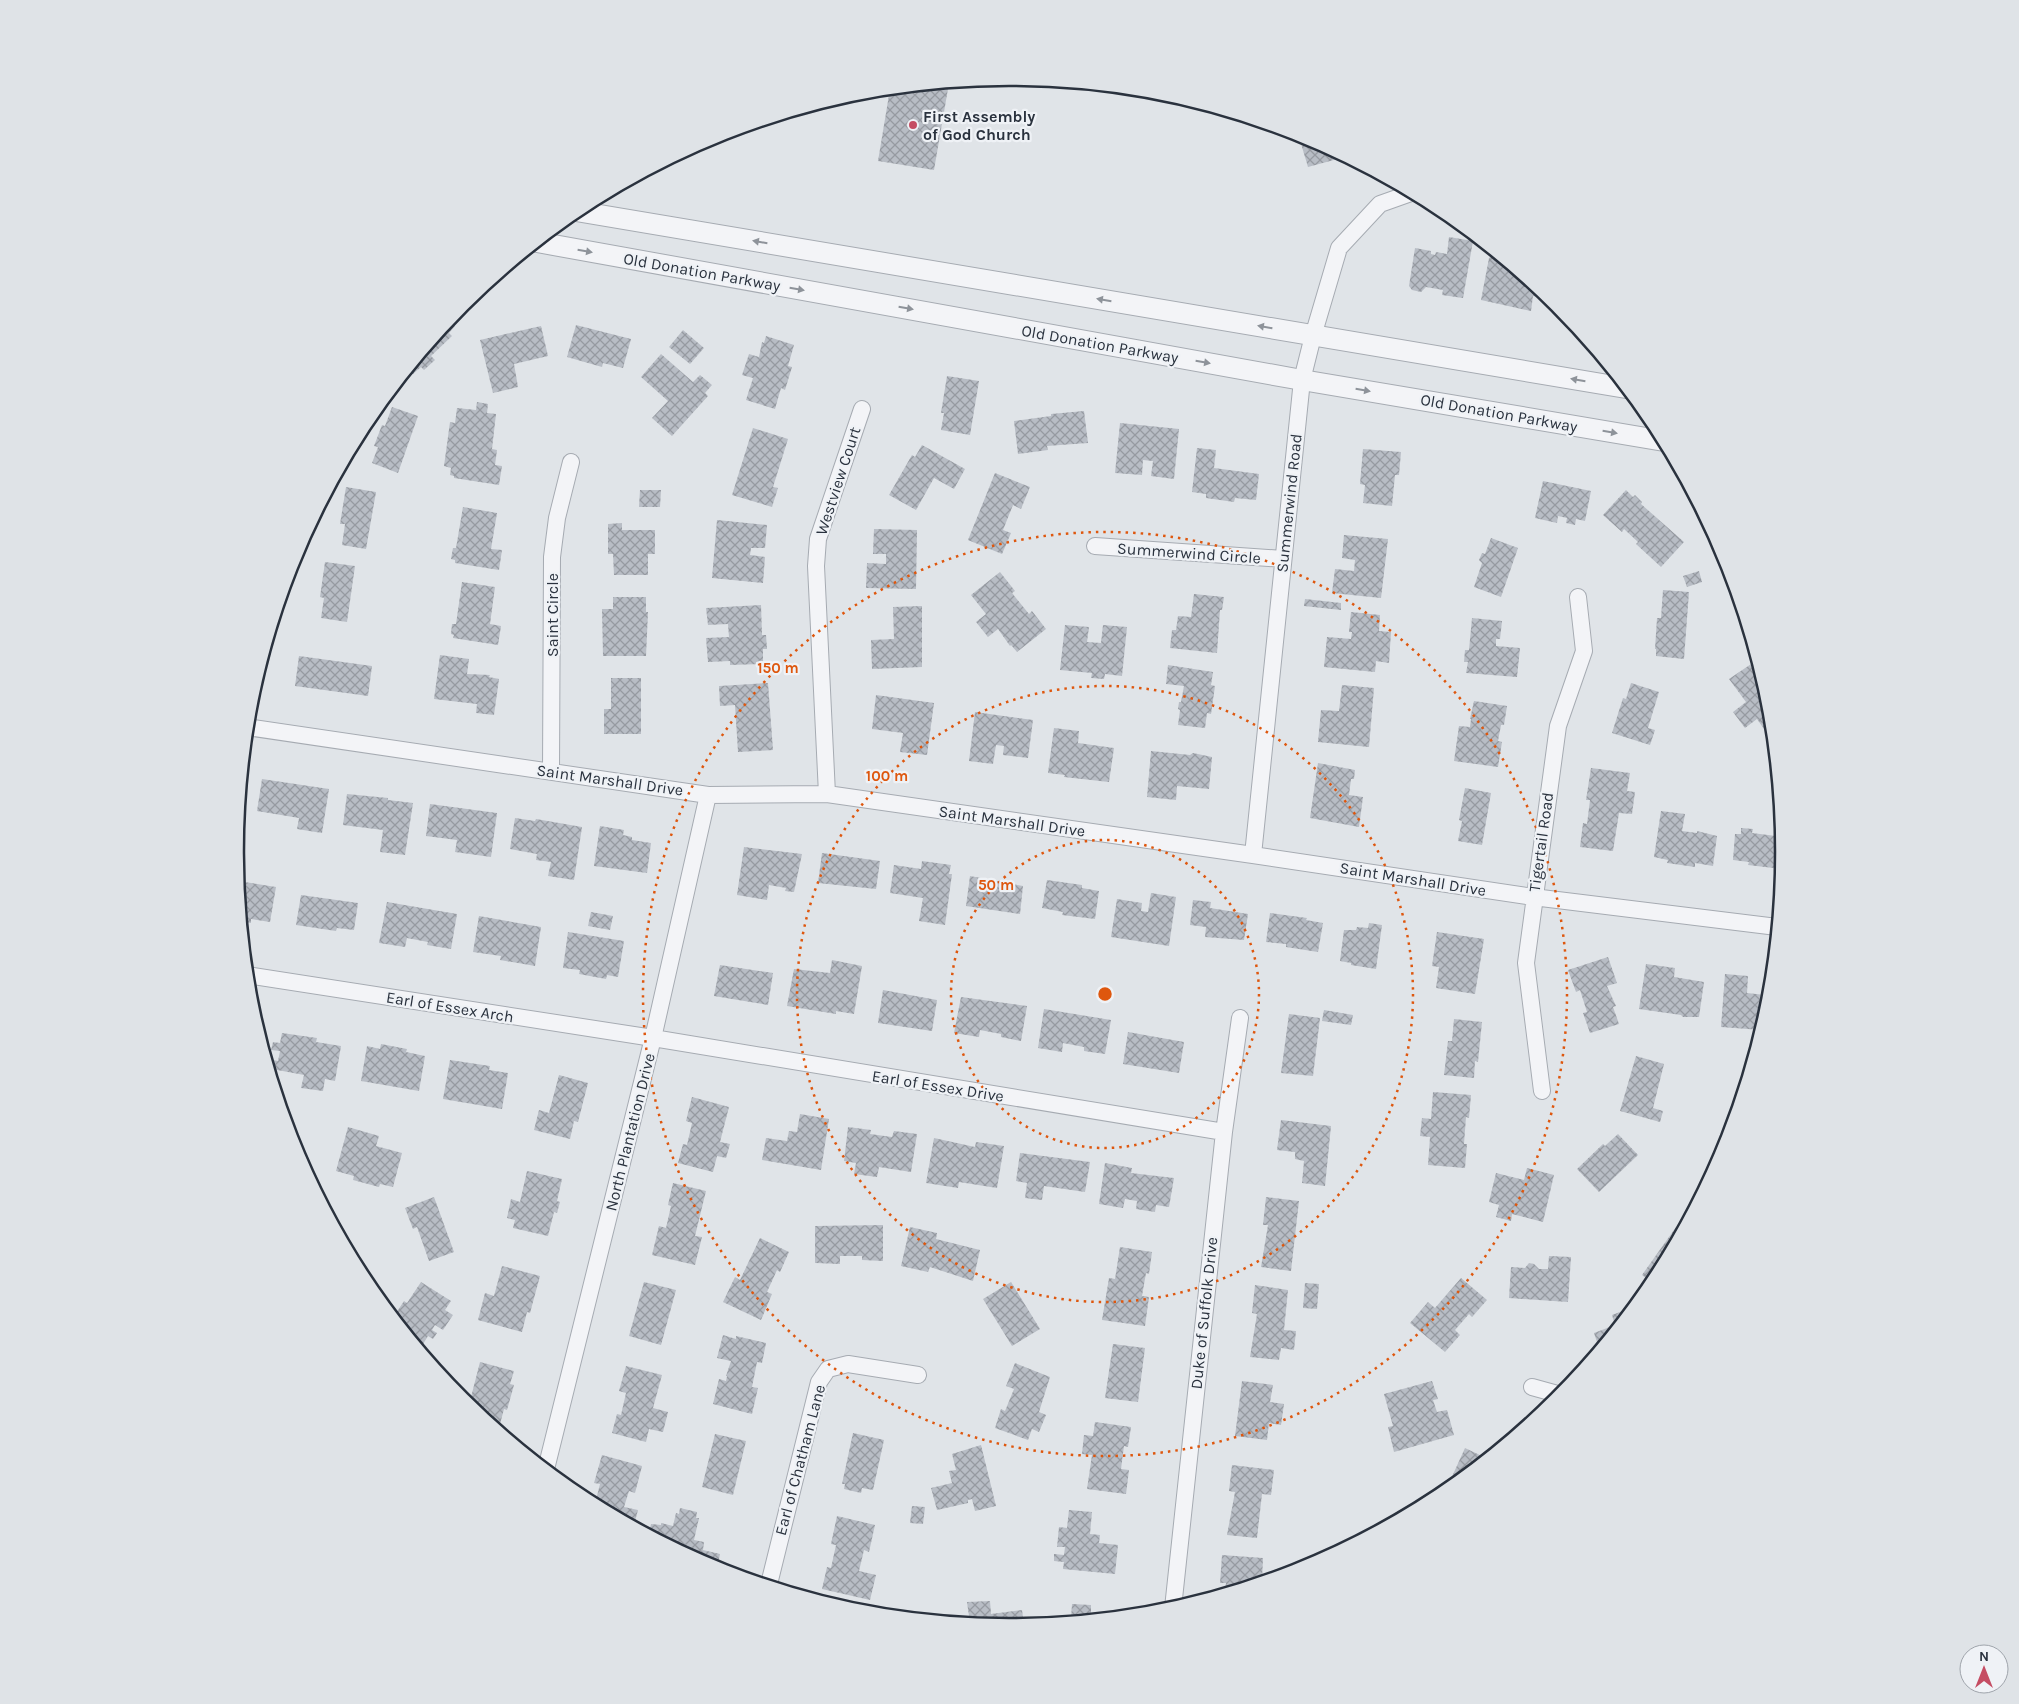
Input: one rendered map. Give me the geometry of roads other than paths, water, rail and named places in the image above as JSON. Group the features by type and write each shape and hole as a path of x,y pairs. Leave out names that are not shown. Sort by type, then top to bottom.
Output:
{"street":[{"name":"Summerwind Road","path":"1253,855 1302,380 1339,248 1380,204 1403,196"},
{"path":"587,213 1617,387"},
{"name":"Old Donation Parkway","path":"544,243 1302,380 1654,439"},
{"name":"Westview Court","path":"827,794 816,566 818,539 862,409"},
{"name":"Saint Circle","path":"551,771 552,557 557,518 571,462"},
{"name":"Summerwind Circle","path":"1095,546 1283,559"},
{"name":"Tigertail Road","path":"1542,1091 1526,963 1558,726 1584,651 1578,597"},
{"name":"Saint Marshall Drive","path":"254,728 708,795 827,794 1534,897 1772,926"},
{"name":"North Plantation Drive","path":"547,1463 654,1038 708,795"},
{"name":"Earl of Essex Arch","path":"254,976 654,1038"},
{"name":"Duke of Suffolk Drive","path":"1174,1600 1224,1132 1240,1018"},
{"name":"Earl of Essex Drive","path":"654,1038 1224,1132"},
{"name":"Earl of Chatham Lane","path":"770,1579 818,1382 828,1369 848,1364 918,1375"},
{"path":"1532,1387 1552,1392"}],"place":[{"name":"First Assembly of God Church","path":"913,125"}]}
